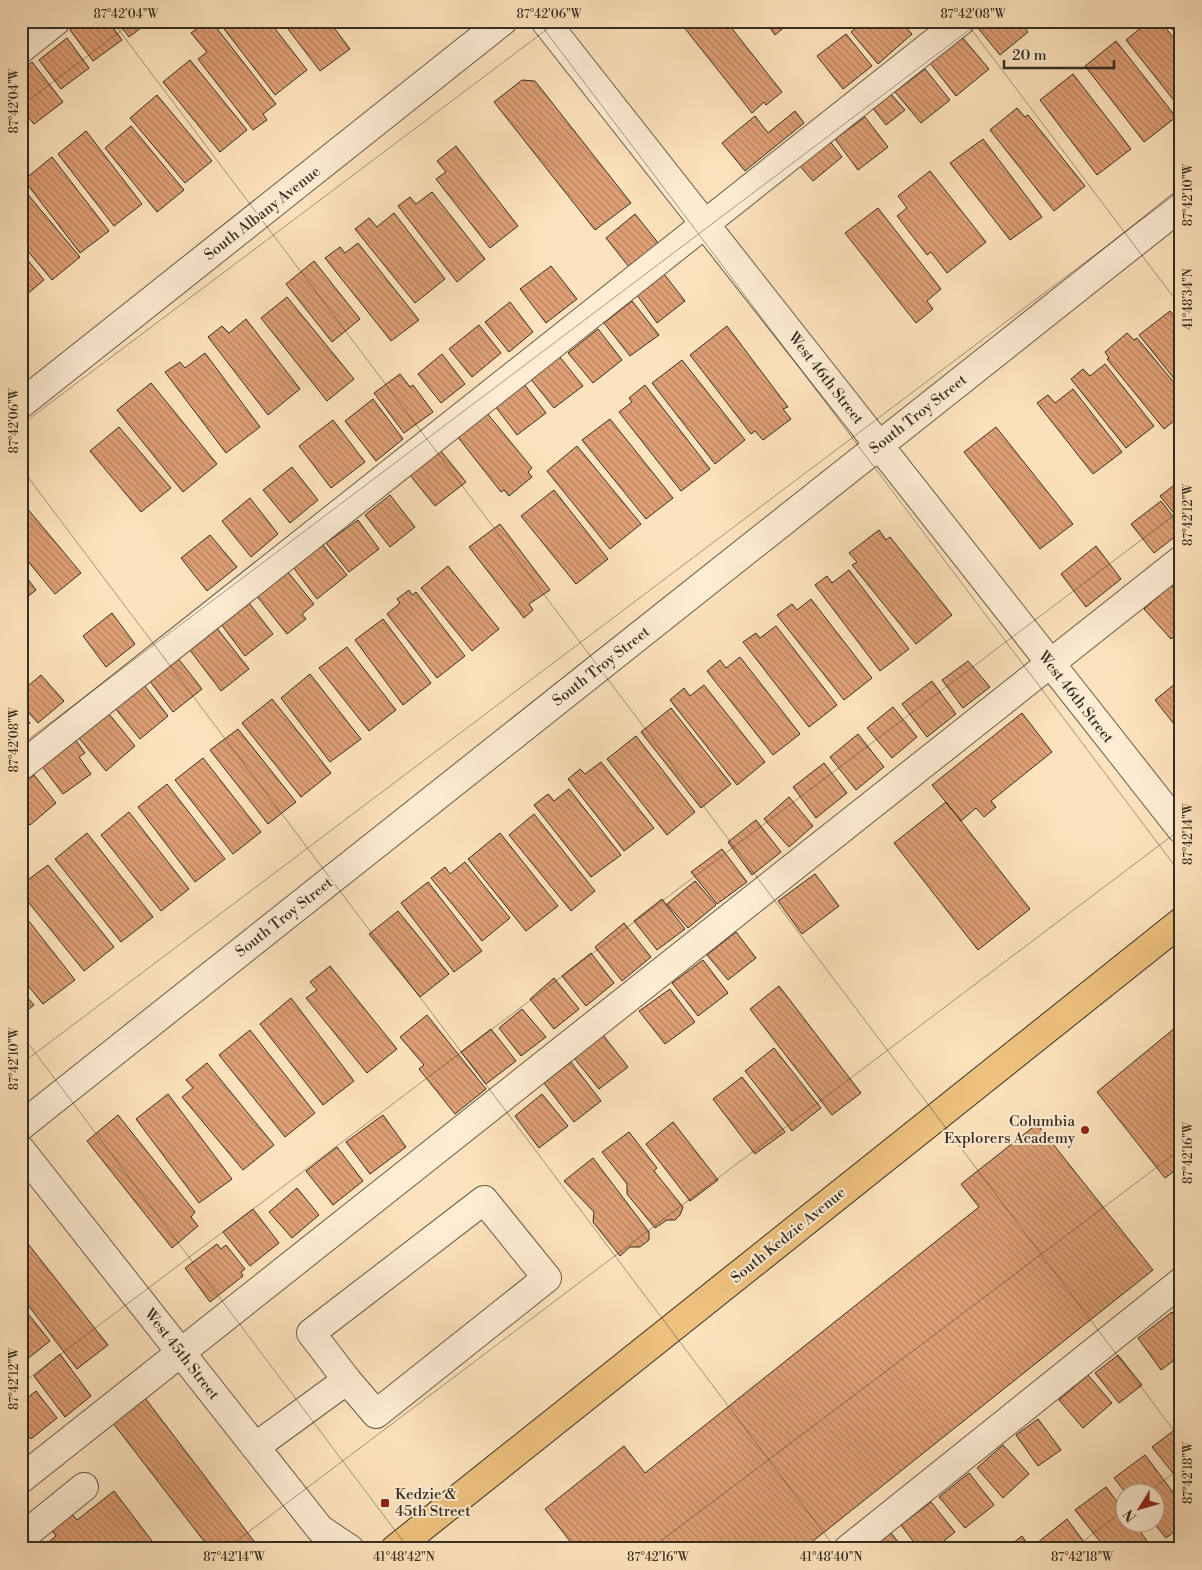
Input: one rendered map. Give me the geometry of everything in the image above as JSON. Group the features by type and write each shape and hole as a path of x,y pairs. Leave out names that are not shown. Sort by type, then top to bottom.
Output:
{"main road":[{"name":"South Kedzie Avenue","path":"395,1549 1181,922"}],"street":[{"path":"21,49 56,21"},
{"name":"South Albany Avenue","path":"21,404 503,21"},
{"name":"West 46th Street","path":"545,21 1181,829"},
{"path":"21,766 961,21"},
{"name":"South Troy Street","path":"21,1126 1181,206"},
{"path":"21,1479 1181,560"},
{"name":"West 45th Street","path":"21,1150 320,1529 350,1549"},
{"path":"484,1200 547,1278 376,1414 347,1380 311,1333 484,1200"},
{"path":"848,1549 1181,1282"},
{"path":"255,1446 347,1380"},
{"path":"21,1538 84,1487"}],"building":[{"path":"82,21 108,21 122,40 93,61 70,30"},
{"path":"117,21 150,21 129,37"},
{"path":"207,21 211,21 276,104 263,114 267,120 253,130 198,59 207,52 191,33"},
{"path":"218,21 269,21 307,70 275,95"},
{"path":"282,21 329,21 350,49 320,71"},
{"path":"679,21 726,21 782,92 766,105 764,102 752,113"},
{"path":"765,21 792,21 775,35"},
{"path":"864,21 900,21 912,34 878,64 851,32"},
{"path":"987,21 1019,21 1028,32 1000,55 978,28"},
{"path":"1149,21 1160,21 1181,47 1181,99 1176,103 1126,40"},
{"path":"1166,21 1181,21 1181,40"},
{"path":"846,34 872,66 843,89 817,56"},
{"path":"962,37 989,69 956,96 930,63"},
{"path":"67,38 89,68 61,89 39,60"},
{"path":"1116,41 1176,117 1144,142 1085,66"},
{"path":"190,60 247,130 220,152 163,82"},
{"path":"32,62 63,102 34,124 21,108 21,71"},
{"path":"925,69 950,100 921,123 895,92"},
{"path":"1073,74 1131,149 1097,175 1040,100"},
{"path":"522,80 535,81 631,203 595,230 494,102"},
{"path":"890,93 905,110 886,125 872,107"},
{"path":"157,95 212,161 185,183 130,118"},
{"path":"1017,108 1025,117 1028,115 1085,186 1054,211 990,130"},
{"path":"795,111 804,123 745,171 722,143 755,116 768,133"},
{"path":"865,117 888,147 858,170 835,139"},
{"path":"131,126 184,190 157,212 105,148"},
{"path":"86,131 142,204 114,226 58,154"},
{"path":"983,139 1042,217 1010,240 950,163"},
{"path":"829,140 842,157 813,181 799,165"},
{"path":"456,146 518,226 490,248 436,179 446,172 437,161"},
{"path":"52,157 109,231 80,253 24,180"},
{"path":"930,171 986,242 947,273 931,252 927,255 897,216 907,208 898,196"},
{"path":"25,191 80,257 52,280 21,243 21,194"},
{"path":"432,192 485,259 457,282 398,206 410,197 416,204"},
{"path":"878,208 941,289 927,301 933,309 916,323 845,233"},
{"path":"394,213 445,279 415,303 355,229 369,218 377,227"},
{"path":"635,214 659,244 629,267 606,238"},
{"path":"358,243 419,320 391,341 325,258 340,247 345,253"},
{"path":"21,252 44,280 21,299"},
{"path":"314,261 360,319 332,342 286,284"},
{"path":"551,266 577,299 546,323 520,289"},
{"path":"664,274 685,301 657,323 637,295"},
{"path":"287,297 354,379 327,401 261,318"},
{"path":"632,301 659,335 630,356 604,323"},
{"path":"510,302 533,332 509,352 485,322"},
{"path":"1170,311 1181,324 1181,387 1139,335"},
{"path":"246,319 300,389 268,415 208,337 222,326 229,333"},
{"path":"479,325 501,353 472,377 449,349"},
{"path":"727,326 788,407 783,409 791,419 763,440 755,431 751,434 690,355"},
{"path":"598,329 622,360 593,383 568,353"},
{"path":"1127,333 1134,340 1137,338 1181,391 1181,415 1164,429 1107,359 1109,358 1105,352"},
{"path":"205,353 260,427 226,453 165,372 180,362 185,368"},
{"path":"442,354 465,384 441,403 418,374"},
{"path":"559,356 583,386 554,408 530,378"},
{"path":"682,360 745,440 715,464 652,383"},
{"path":"1105,364 1154,426 1126,448 1071,379 1083,369 1090,376"},
{"path":"400,374 410,387 413,385 433,412 404,433 374,393"},
{"path":"151,383 217,464 183,492 117,410"},
{"path":"524,384 546,413 517,435 495,406"},
{"path":"645,385 710,469 681,491 619,412 632,402 629,398"},
{"path":"1073,389 1122,452 1093,474 1037,403 1048,395 1055,403"},
{"path":"373,399 403,439 376,461 345,421"},
{"path":"486,412 532,468 528,472 532,477 509,496 504,490 501,492 457,436"},
{"path":"610,419 673,498 646,519 582,440"},
{"path":"333,420 365,462 331,488 299,446"},
{"path":"119,427 171,488 141,512 90,451"},
{"path":"996,427 1073,524 1040,549 964,452"},
{"path":"577,446 641,524 610,549 547,471"},
{"path":"440,450 466,482 435,506 409,474"},
{"path":"292,467 318,500 290,523 263,490"},
{"path":"1181,480 1181,522 1160,496"},
{"path":"554,490 608,559 576,584 521,516"},
{"path":"390,495 415,527 390,547 365,515"},
{"path":"250,498 278,534 251,557 222,521"},
{"path":"21,501 81,573 55,594 21,553"},
{"path":"1161,501 1181,527 1181,532 1154,553 1131,524"},
{"path":"358,520 379,549 349,572 326,543"},
{"path":"500,524 550,590 529,604 533,610 524,618 469,547"},
{"path":"879,530 886,540 890,537 952,615 916,644 852,565 857,562 849,553"},
{"path":"210,535 237,567 207,591 181,558"},
{"path":"323,545 347,575 317,599 293,567"},
{"path":"1096,546 1121,579 1086,607 1061,574"},
{"path":"448,566 499,629 472,651 421,588"},
{"path":"21,570 36,590 21,602"},
{"path":"849,570 909,649 880,671 815,585 827,576 832,583"},
{"path":"287,571 314,604 302,614 306,619 287,634 256,595"},
{"path":"1171,585 1181,595 1181,630 1171,639 1144,609"},
{"path":"409,590 412,595 416,592 465,656 437,678 387,614 400,603 397,599"},
{"path":"811,599 872,678 844,700 777,615 792,604 797,610"},
{"path":"249,603 273,634 245,656 221,624"},
{"path":"112,613 135,644 106,667 83,636"},
{"path":"383,619 431,683 403,705 355,640"},
{"path":"776,626 837,705 809,727 743,642 756,633 760,638"},
{"path":"216,627 249,669 221,691 189,649"},
{"path":"347,647 396,710 369,731 319,668"},
{"path":"177,657 202,689 173,712 149,680"},
{"path":"740,657 800,734 773,755 707,671 720,660 726,668"},
{"path":"968,661 990,687 963,708 942,680"},
{"path":"310,674 361,739 330,762 281,698"},
{"path":"41,675 64,701 38,723 21,704 21,692"},
{"path":"1181,679 1181,733 1155,700"},
{"path":"932,681 956,714 927,737 902,704"},
{"path":"144,685 168,716 140,739 115,708"},
{"path":"704,685 765,762 737,785 670,700 684,688 690,696"},
{"path":"272,699 331,773 301,797 242,723"},
{"path":"893,707 917,737 892,758 867,728"},
{"path":"671,708 731,784 701,808 641,732"},
{"path":"21,712 30,723 21,731"},
{"path":"1022,713 1052,752 991,801 996,807 984,817 976,808 961,821 932,785"},
{"path":"109,714 135,746 106,771 79,738"},
{"path":"238,729 296,802 268,824 210,750"},
{"path":"858,734 884,767 856,790 830,757"},
{"path":"636,736 695,812 667,835 607,759"},
{"path":"75,739 85,753 79,757 91,774 63,794 41,765"},
{"path":"203,758 261,832 233,854 175,780"},
{"path":"601,762 654,828 624,851 568,779 580,769 585,774"},
{"path":"824,763 847,793 816,818 793,787"},
{"path":"34,775 56,803 30,825 21,813 21,786"},
{"path":"167,784 225,859 195,882 138,807"},
{"path":"569,789 621,855 591,877 534,805 548,794 554,801"},
{"path":"789,797 813,826 789,847 764,819"},
{"path":"946,802 1030,909 978,950 894,843"},
{"path":"129,812 189,889 161,911 101,835"},
{"path":"534,814 595,891 571,911 509,835"},
{"path":"756,820 781,852 752,875 728,842"},
{"path":"87,833 153,917 121,942 55,859"},
{"path":"500,833 558,906 526,931 468,859"},
{"path":"722,849 747,882 717,904 691,872"},
{"path":"465,862 510,918 482,941 431,878 445,867 450,874"},
{"path":"48,865 114,947 84,971 21,893 21,885"},
{"path":"815,874 839,906 802,934 778,901"},
{"path":"695,881 716,905 688,928 667,904"},
{"path":"428,882 482,951 454,972 401,903"},
{"path":"662,899 685,929 657,950 634,921"},
{"path":"21,911 75,980 43,1004 21,977"},
{"path":"398,911 449,974 420,997 369,934"},
{"path":"624,923 651,957 622,981 595,947"},
{"path":"736,932 756,958 728,980 707,955"},
{"path":"591,953 614,983 586,1006 562,976"},
{"path":"703,960 728,993 698,1016 672,983"},
{"path":"330,966 397,1049 367,1073 306,998 317,990 310,982"},
{"path":"554,978 579,1009 554,1029 530,999"},
{"path":"779,986 861,1093 832,1115 750,1009"},
{"path":"670,989 695,1022 665,1044 639,1011"},
{"path":"21,990 34,1005 21,1015"},
{"path":"291,998 354,1081 323,1105 260,1024"},
{"path":"522,1009 546,1037 521,1056 499,1028"},
{"path":"427,1015 486,1089 455,1114 419,1069 424,1065 400,1037"},
{"path":"1181,1023 1181,1166 1165,1178 1097,1092"},
{"path":"491,1029 516,1061 486,1084 461,1052"},
{"path":"250,1030 315,1113 285,1137 219,1055"},
{"path":"603,1035 628,1067 599,1089 574,1058"},
{"path":"774,1048 821,1108 792,1131 745,1071"},
{"path":"571,1062 601,1101 574,1122 544,1083"},
{"path":"207,1063 274,1145 243,1170 182,1097 193,1088 186,1080"},
{"path":"742,1077 785,1132 755,1154 713,1099"},
{"path":"168,1094 232,1179 199,1203 136,1119"},
{"path":"542,1094 568,1126 539,1148 515,1116"},
{"path":"118,1115 195,1212 191,1217 198,1226 172,1248 87,1141"},
{"path":"383,1115 406,1147 370,1174 346,1142"},
{"path":"673,1122 718,1180 690,1201 646,1144"},
{"path":"1037,1124 1153,1270 803,1549 576,1549 545,1509 624,1446 645,1473 979,1207 961,1184"},
{"path":"629,1132 657,1168 654,1171 683,1207 680,1215 675,1220 667,1220 655,1228 627,1194 627,1184 602,1152"},
{"path":"337,1147 363,1181 333,1205 306,1171"},
{"path":"593,1158 649,1232 649,1240 640,1247 630,1247 620,1256 593,1222 594,1212 564,1181"},
{"path":"297,1188 319,1215 292,1238 269,1212"},
{"path":"253,1209 279,1243 250,1266 223,1232"},
{"path":"21,1235 108,1345 77,1369 21,1296"},
{"path":"217,1244 221,1249 226,1245 245,1269 241,1272 243,1276 210,1302 185,1268"},
{"path":"1181,1297 1181,1317 1171,1304"},
{"path":"21,1305 50,1341 21,1364"},
{"path":"1172,1312 1181,1324 1181,1355 1161,1370 1138,1338"},
{"path":"60,1354 91,1396 65,1417 34,1376"},
{"path":"1118,1355 1142,1385 1119,1403 1095,1373"},
{"path":"1088,1375 1112,1403 1083,1428 1059,1400"},
{"path":"36,1391 57,1418 31,1439 21,1427 21,1408 25,1406 22,1402"},
{"path":"145,1398 260,1549 210,1549 113,1423"},
{"path":"1038,1419 1061,1450 1038,1466 1016,1435"},
{"path":"1181,1425 1181,1483 1152,1447"},
{"path":"1003,1445 1029,1474 1003,1498 977,1468"},
{"path":"1145,1455 1181,1503 1181,1536 1178,1538 1174,1532 1166,1538 1161,1532 1164,1532 1164,1482 1117,1482 1114,1478"},
{"path":"969,1473 994,1505 965,1528 939,1497"},
{"path":"1106,1487 1114,1498 1114,1532 1140,1532 1153,1549 1106,1549 1075,1510"},
{"path":"114,1491 158,1549 48,1549 45,1545 56,1536 47,1524 68,1509 77,1520"},
{"path":"931,1502 955,1532 934,1549 919,1549 901,1525"},
{"path":"1067,1519 1089,1549 1042,1549 1037,1543"},
{"path":"891,1533 904,1549 870,1549"},
{"path":"1022,1536 1031,1549 1005,1549"}],"place":[{"name":"Columbia Explorers Academy","path":"1085,1130"},
{"name":"Kedzie & 45th Street","path":"385,1503"}]}
